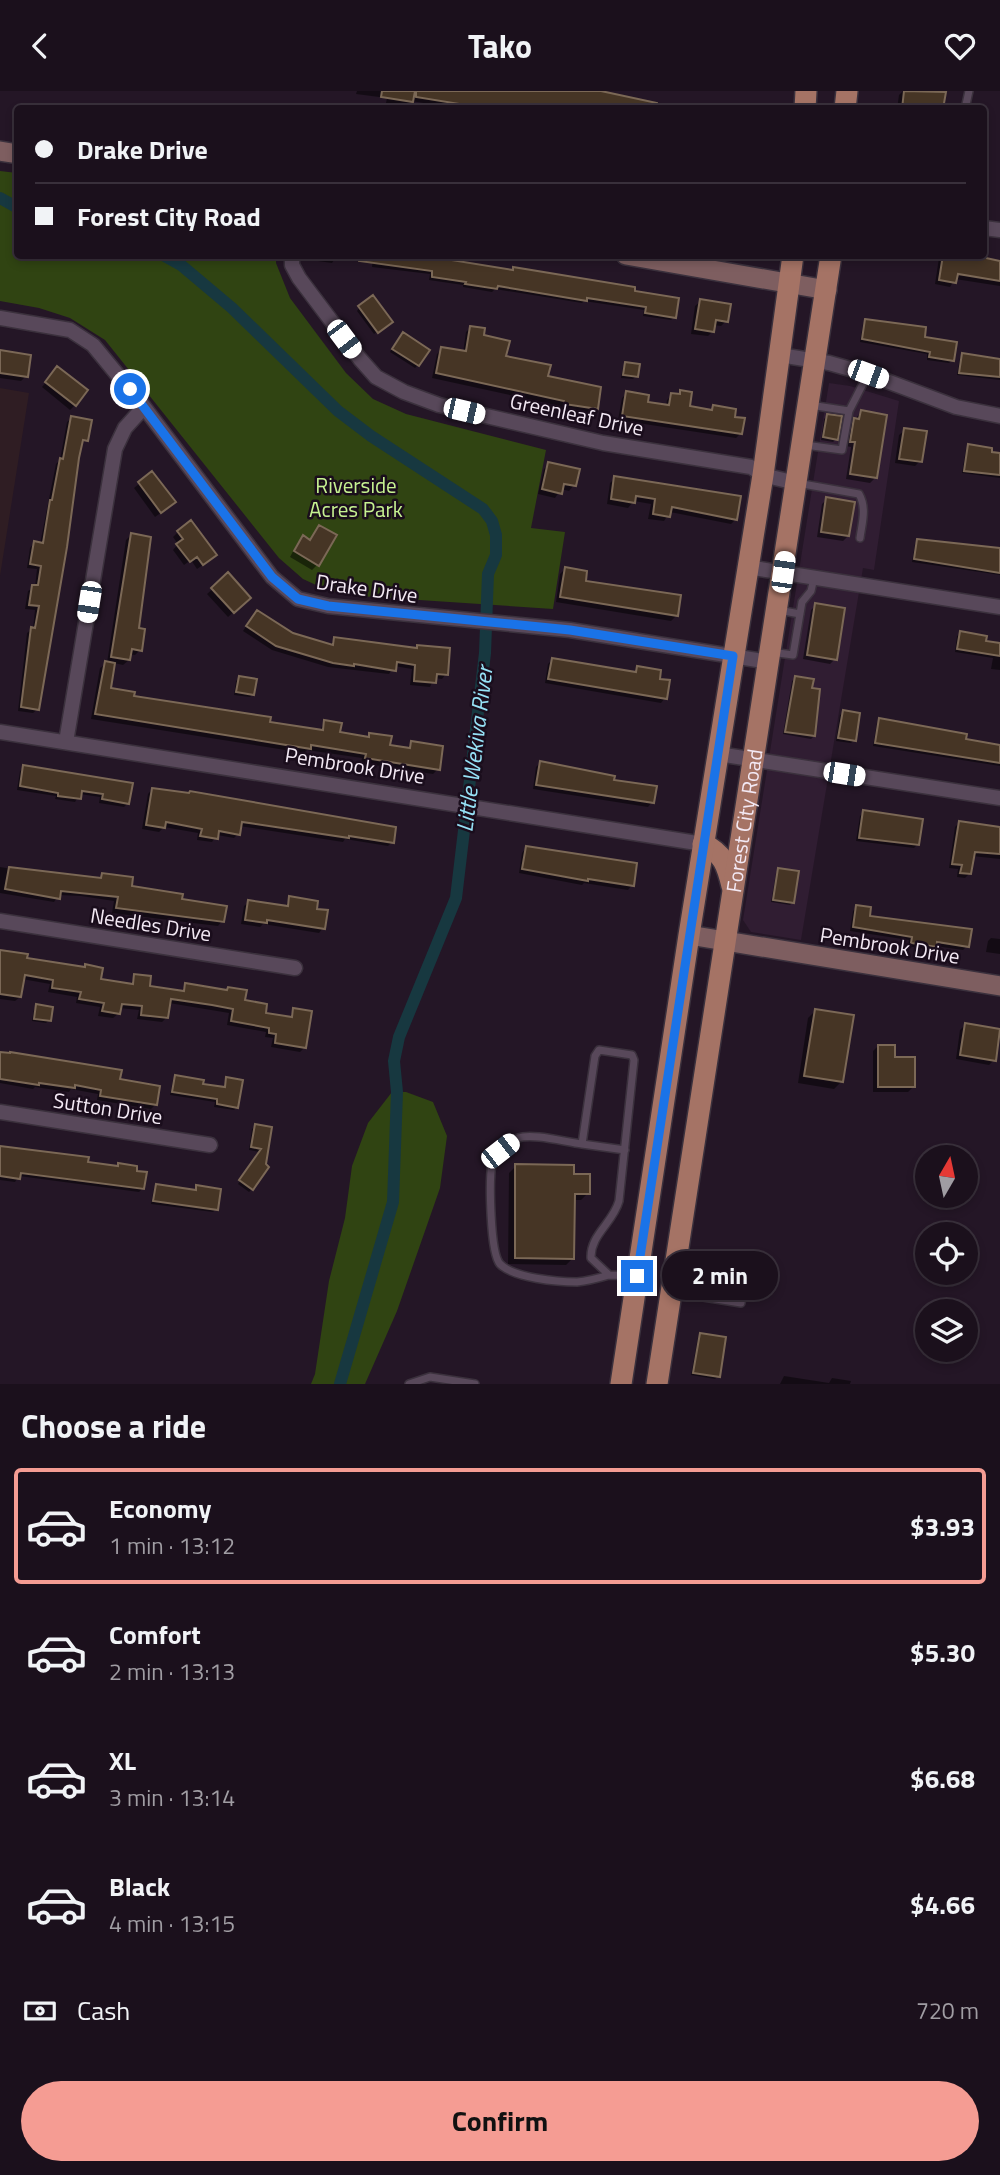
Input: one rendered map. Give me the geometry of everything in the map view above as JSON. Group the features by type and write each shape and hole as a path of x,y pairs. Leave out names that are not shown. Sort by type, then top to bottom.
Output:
{"main road":[{"name":"Forest City Road","path":"621,1384 703,844 763,475 793,259"},
{"name":"Forest City Road","path":"657,1384 802,445 823,409 816,361 831,259"},
{"path":"703,844 716,850 726,864 733,891"}],"street":[{"name":"Greenleaf Drive","path":"292,259 299,278 359,359 376,377 404,392 439,405 603,443 751,467 763,475 796,483"},
{"path":"649,259 827,290"},
{"name":"Drake Drive","path":"0,318 70,330 93,345 144,407 272,577 298,599 354,610 570,630 733,656 770,657"},
{"path":"780,355 868,374 956,407 1000,416"},
{"path":"66,742 115,449 125,428 144,407"},
{"path":"747,567 1000,607"},
{"name":"Pembrook Drive","path":"0,732 703,844"},
{"path":"718,754 1000,798"},
{"name":"Needles Drive","path":"0,921 295,968"},
{"name":"Pembrook Drive","path":"689,935 1000,986"},
{"name":"Sutton Drive","path":"0,1112 210,1145"}],"lane":[{"path":"802,445 842,450 849,411 868,374"},
{"path":"823,409 849,411"},
{"path":"824,448 826,438"},
{"path":"796,483 859,494 864,509 860,538"},
{"path":"770,657 793,655 802,602 811,591 814,578"},
{"path":"777,610 800,614"},
{"path":"582,1144 595,1056 599,1050 632,1055 634,1060 625,1150 615,1213 591,1248 591,1258 595,1265 609,1275"},
{"path":"625,1150 527,1136 516,1139 500,1151 492,1162 494,1254 502,1266 522,1275 556,1281 580,1282 609,1275 637,1276"},
{"path":"671,1292 741,1303 747,1266 701,1259"},
{"path":"409,1384 430,1377 475,1384"}],"shaded area":[{"path":"829,383 850,386 899,401 874,570 863,568 801,940 751,932 743,920"},
{"path":"0,388 29,393 0,576"}],"green space":[{"name":"Riverside Acres Park","path":"0,171 14,173 14,259 276,259 290,298 346,373 373,399 406,414 546,450 531,528 565,532 553,609 359,596 327,590 303,579 279,558 105,340 70,318 39,308 0,301"},
{"path":"392,1092 406,1092 433,1102 447,1136 440,1188 397,1311 365,1384 311,1384 315,1374 329,1281 345,1218 352,1166 368,1123"}],"building":[{"path":"382,91 415,91 413,102 381,97"},
{"path":"416,91 601,91 657,105 465,105 416,97"},
{"path":"904,91 946,92 944,105 902,105"},
{"path":"987,258 1000,261 1000,281 958,274 956,283 939,280 942,259"},
{"path":"451,259 635,287 635,291 679,298 676,318 645,313 646,307 587,298 587,301 498,286 497,289 465,284 466,282 432,277 432,271 359,261"},
{"path":"373,295 393,322 378,333 358,306"},
{"path":"700,299 731,304 728,322 716,320 714,332 695,329"},
{"path":"865,319 926,327 925,337 957,342 954,361 929,357 930,352 862,339"},
{"path":"470,326 485,328 484,335 510,341 506,356 551,365 548,376 601,387 598,409 564,404 564,401 436,373 441,347 466,351"},
{"path":"403,332 430,350 419,366 392,349"},
{"path":"0,350 31,355 28,377 0,373"},
{"path":"962,353 1000,359 1000,377 959,373"},
{"path":"625,362 640,364 638,377 623,375"},
{"path":"57,366 88,390 76,406 45,382"},
{"path":"680,390 692,392 690,406 712,410 713,405 736,409 735,417 745,418 742,434 622,416 626,391 649,395 648,402 669,405 671,393 680,394"},
{"path":"861,410 887,415 877,478 850,474 855,442 850,442 854,418 859,419"},
{"path":"827,414 842,416 838,440 823,437"},
{"path":"71,416 92,420 88,441 83,440 79,458 67,547 39,710 21,707 31,627 35,628 39,606 29,605 32,585 38,585 41,566 30,564 34,541 43,543 50,500 60,458 63,459"},
{"path":"904,428 927,431 922,462 899,459"},
{"path":"968,444 992,448 992,452 1000,453 1000,475 964,471"},
{"path":"548,462 580,469 576,486 564,484 562,494 542,489"},
{"path":"152,471 176,502 161,513 138,482"},
{"path":"614,476 741,496 737,520 672,507 670,517 653,514 655,499 636,496 635,503 611,499"},
{"path":"826,497 855,502 849,536 821,532"},
{"path":"191,520 217,555 203,565 197,557 190,562 176,544 183,539 177,531"},
{"path":"319,525 337,535 319,566 294,551 303,535 310,540"},
{"path":"131,533 151,537 139,628 145,629 142,651 132,649 130,660 111,657"},
{"path":"917,539 1000,548 1000,573 914,559"},
{"path":"565,567 587,571 586,581 681,595 678,616 560,597"},
{"path":"228,572 251,598 234,613 211,588"},
{"path":"815,603 845,608 837,660 807,655"},
{"path":"257,610 293,633 333,645 334,637 417,648 417,645 450,648 448,675 437,674 436,683 414,681 415,665 397,662 396,671 354,666 333,663 276,646 246,626"},
{"path":"960,631 987,636 986,641 1000,643 1000,656 957,649"},
{"path":"552,658 636,672 637,666 661,670 660,679 670,680 667,699 548,679"},
{"path":"105,661 115,663 111,688 135,692 134,696 271,717 270,722 323,730 324,720 342,723 340,732 369,737 369,733 392,736 390,745 410,748 411,741 443,746 440,770 365,758 366,754 311,745 311,749 95,714"},
{"path":"239,676 257,679 254,695 236,692"},
{"path":"795,676 814,679 812,688 820,689 815,736 785,732"},
{"path":"843,710 860,713 856,741 838,738"},
{"path":"879,718 967,734 966,739 1000,745 1000,763 875,743"},
{"path":"540,761 615,776 614,780 657,786 654,803 536,785"},
{"path":"23,765 133,783 129,804 102,799 103,794 82,791 81,799 20,786"},
{"path":"152,788 190,791 396,827 394,843 242,822 240,835 219,831 218,839 200,836 202,829 166,822 165,828 146,825"},
{"path":"863,810 923,819 919,845 859,838"},
{"path":"959,821 1000,827 1000,854 975,852 971,874 960,873 962,865 952,864"},
{"path":"526,846 637,863 634,886 522,869"},
{"path":"9,867 101,878 102,873 133,877 132,886 183,894 182,899 227,906 224,922 116,908 118,897 61,891 60,899 5,889"},
{"path":"778,868 799,871 794,903 773,900"},
{"path":"289,896 318,901 317,909 328,910 325,929 267,920 267,923 245,920 248,900 288,906"},
{"path":"856,905 871,907 870,916 972,929 969,947 937,942 937,947 911,943 912,937 853,927"},
{"path":"0,950 28,954 27,958 103,968 101,979 133,984 134,974 151,976 150,986 184,991 185,983 227,990 228,987 247,990 245,1000 267,1004 266,1013 292,1017 293,1008 312,1011 306,1048 275,1043 276,1034 269,1033 269,1028 231,1021 233,1009 212,1005 171,999 168,1018 141,1015 142,1006 122,1004 120,1014 102,1011 104,1003 79,999 81,992 52,988 53,980 25,975 21,997 0,994"},
{"path":"36,1004 53,1007 51,1021 34,1019"},
{"path":"815,1009 854,1015 843,1082 804,1076"},
{"path":"965,1023 1000,1029 996,1061 960,1055"},
{"path":"878,1045 895,1045 895,1057 915,1057 915,1087 878,1087"},
{"path":"0,1052 122,1070 120,1079 160,1086 157,1105 100,1096 101,1090 75,1085 75,1088 0,1079"},
{"path":"175,1075 204,1080 203,1084 225,1087 226,1077 243,1080 238,1108 217,1104 217,1099 172,1092"},
{"path":"255,1124 272,1127 266,1164 269,1167 253,1190 239,1180 261,1149 251,1147"},
{"path":"0,1146 89,1157 88,1162 137,1166 137,1171 147,1172 144,1189 21,1173 20,1179 0,1176"},
{"path":"515,1164 574,1165 574,1174 590,1174 590,1194 575,1194 574,1259 515,1258"},
{"path":"156,1184 196,1190 196,1185 221,1189 218,1210 153,1201"},
{"path":"700,1333 726,1337 720,1377 693,1373"}],"waterway":[{"name":"Little Wekiva River","path":"0,198 14,206"},
{"name":"Little Wekiva River","path":"170,259 232,308 338,411 371,436 483,509 492,521 496,535 496,555 488,574 485,653 456,898 399,1037 394,1061 397,1092 393,1202 340,1384"}],"route":[{"path":"130,389 272,577 298,599 354,610 570,630 733,656 637,1276"}]}
